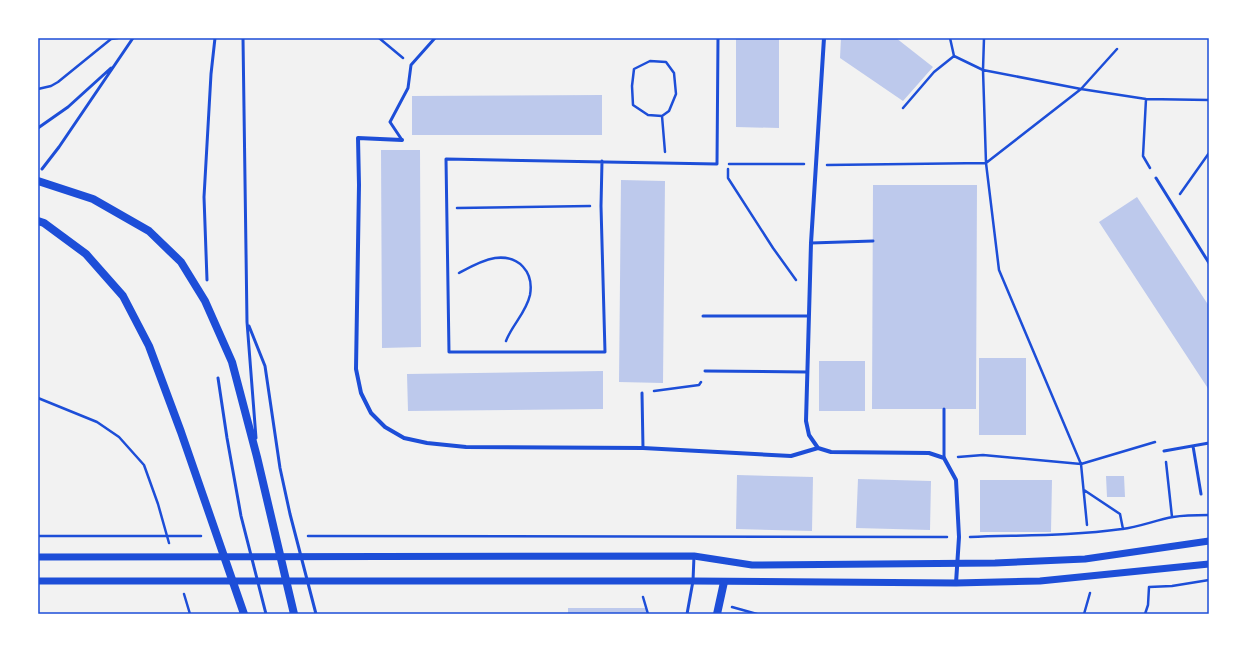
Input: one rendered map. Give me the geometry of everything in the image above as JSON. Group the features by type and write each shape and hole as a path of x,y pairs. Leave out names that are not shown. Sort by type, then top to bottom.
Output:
{"main road":[{"path":"38,181 93,199 149,232 181,262 205,301 232,362 257,457 293,610"},
{"path":"38,221 44,223 86,254 123,296 149,346 181,432 243,610"},
{"path":"717,614 724,582"}],"street":[{"path":"818,448 809,435 806,421 811,243 824,38"},
{"path":"402,140 358,138 359,186 356,369 361,393 371,413 385,428 404,438 427,443 466,447 643,448 791,456 818,448 831,452 929,453 944,458 956,480 959,537 956,583"},
{"path":"38,557 694,556 752,564 958,564 1085,560 1209,541"},
{"path":"38,581 693,581 956,583 1040,581 1209,564"}],"lane":[{"path":"42,169 59,147 133,38"},
{"path":"207,280 204,197 211,74 215,38"},
{"path":"243,38 247,322 257,457"},
{"path":"402,140 390,122 408,88 411,65 435,38"},
{"path":"602,161 601,206 605,352 449,352 446,159 602,161 665,162 717,164 718,38"},
{"path":"38,128 68,107 115,64"},
{"path":"1156,178 1209,263"},
{"path":"811,243 873,241"},
{"path":"703,316 808,316"},
{"path":"247,322 266,366 280,468 290,514 317,614"},
{"path":"705,371 807,372"},
{"path":"218,378 241,516 266,614"},
{"path":"642,393 643,448"},
{"path":"944,409 944,458"},
{"path":"1164,451 1209,443"},
{"path":"1193,446 1202,494"},
{"path":"687,614 693,581 694,556"}],"path":[{"path":"38,89 51,86 58,82 111,39 125,38"},
{"path":"379,38 411,65"},
{"path":"950,38 954,56"},
{"path":"984,38 983,70 986,163 999,270 1082,464 1087,525"},
{"path":"831,165 986,163 1081,89 1117,49"},
{"path":"954,56 983,70 1081,89 1146,99 1209,100"},
{"path":"903,108 934,72 954,56"},
{"path":"650,61 666,62 674,73 676,94 669,110 662,116 648,115 633,105 632,86 634,69 650,61"},
{"path":"1146,99 1143,156 1156,178"},
{"path":"662,116 665,162"},
{"path":"1172,205 1209,153"},
{"path":"791,164 728,164 728,178 773,248 796,280"},
{"path":"447,208 601,206"},
{"path":"448,279 480,262 496,258 510,259 520,263 526,269 530,279 530,296 523,314 507,337 505,352"},
{"path":"642,393 699,385 705,371"},
{"path":"38,398 97,422 118,437 144,465 158,504"},
{"path":"944,458 983,455 1082,464 1165,440 1164,451 1172,517"},
{"path":"1084,490 1120,514 1123,529"},
{"path":"302,536 1037,536 1123,529 1172,517 1209,514"},
{"path":"38,536 206,536"},
{"path":"1145,614 1148,605 1149,587 1172,586 1209,580"},
{"path":"1089,614 1085,613 1090,593"},
{"path":"643,597 648,614"},
{"path":"719,603 757,614"}],"building":[{"path":"736,38 779,38 779,128 736,127"},
{"path":"841,38 896,38 933,67 903,101 840,58"},
{"path":"602,95 602,135 412,135 412,96"},
{"path":"381,150 420,150 421,347 382,348"},
{"path":"621,180 665,181 663,383 619,382"},
{"path":"873,185 977,185 976,409 872,409"},
{"path":"1137,197 1209,306 1209,390 1099,222"},
{"path":"979,358 1026,358 1026,435 979,435"},
{"path":"819,361 865,361 865,411 819,411"},
{"path":"603,371 603,409 408,411 407,374"},
{"path":"737,475 813,477 812,531 736,529"},
{"path":"1106,476 1124,476 1125,497 1107,497"},
{"path":"858,479 931,481 930,530 856,528"},
{"path":"980,480 1052,480 1051,532 980,532"},
{"path":"568,608 646,608 646,614 568,614"}]}
